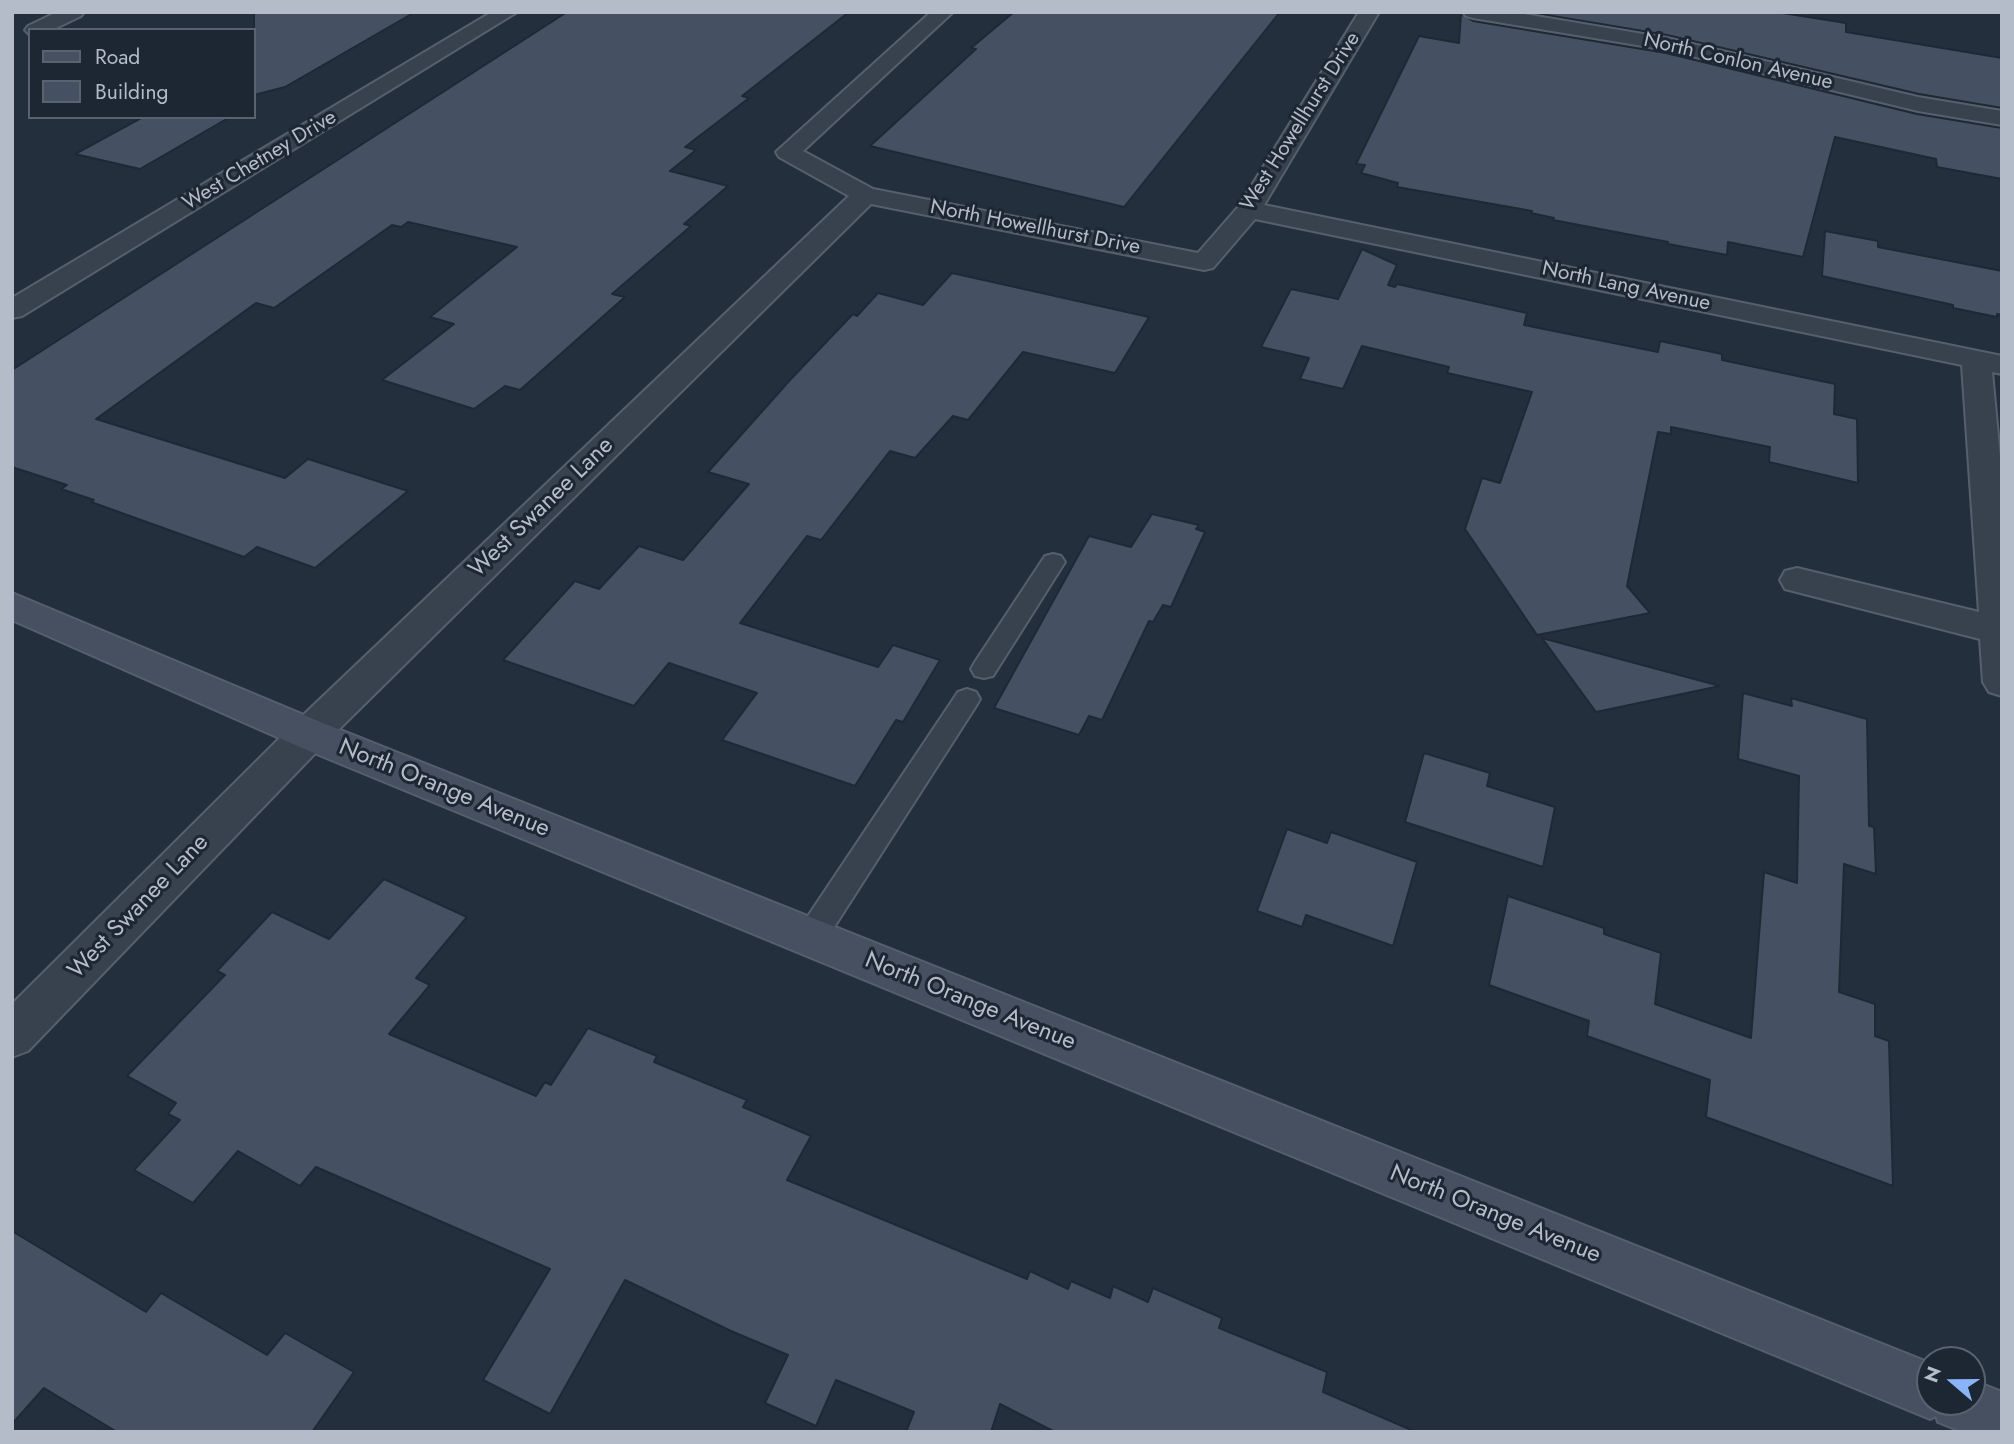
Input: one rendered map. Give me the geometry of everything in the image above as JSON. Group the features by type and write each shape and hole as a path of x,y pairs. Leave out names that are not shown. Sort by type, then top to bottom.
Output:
{"street":[{"path":"40,28 74,12"},
{"name":"West Chetney Drive","path":"12,310 507,12"},
{"path":"865,195 788,152 943,12"},
{"name":"West Howellhurst Drive","path":"1204,262 1249,210 1369,12"},
{"name":"North Conlon Avenue","path":"1473,12 1667,44 1918,104 2002,118"},
{"path":"12,40 28,33"},
{"name":"North Howellhurst Drive","path":"865,195 1204,262"},
{"name":"West Swanee Lane","path":"12,1036 309,734 865,195"},
{"name":"North Lang Avenue","path":"1249,210 1989,362"},
{"path":"1989,362 2002,681"},
{"path":"1797,580 1998,629"},
{"name":"North Orange Avenue","path":"12,606 309,734 1916,1385"}],"lane":[{"path":"984,669 1053,562"},
{"path":"811,937 967,699"}],"building":[{"path":"254,12 415,12 285,87 256,94"},
{"path":"567,12 849,12 742,96 749,98 685,147 696,150 670,171 728,186 684,224 691,226 612,294 625,297 520,390 505,386 474,409 382,380 454,324 430,317 517,247 408,222 401,227 392,225 274,308 256,303 96,419 285,478 308,459 408,491 315,568 257,547 244,557 91,502 94,500 61,489 67,485 12,467 12,370"},
{"path":"1014,12 1280,12 1124,207 870,146 976,49 971,48"},
{"path":"1529,12 1776,12 1846,23 1846,32 2002,58 2002,108 1919,94 1667,35"},
{"path":"1461,14 1473,21 1666,53 1917,114 2002,128 2002,179 1937,167 1936,159 1835,137 1803,257 1728,242 1727,255 1668,244 1553,220 1554,218 1531,213 1532,211 1397,187 1398,183 1361,173 1365,165 1356,164 1419,36 1459,43"},
{"path":"139,119 227,119 140,169 75,154"},
{"path":"1825,231 1878,241 1878,247 2002,271 2002,315 1997,314 1997,317 1953,308 1953,305 1822,276"},
{"path":"1362,249 1397,265 1388,285 1395,287 1397,284 1527,313 1524,325 1658,352 1660,341 1722,354 1722,360 1835,384 1834,414 1857,419 1858,483 1769,462 1770,447 1671,427 1671,434 1658,432 1627,586 1650,613 1537,635 1465,529 1482,478 1500,483 1532,392 1447,373 1449,367 1362,346 1343,389 1300,379 1309,358 1261,347 1291,289 1338,299"},
{"path":"952,273 1149,317 1115,373 1023,352 968,420 953,416 915,458 890,451 821,540 807,536 740,623 878,667 893,645 940,660 903,722 896,720 855,786 722,740 757,693 669,663 634,706 503,660 575,581 599,589 639,546 683,560 749,484 708,472 790,380 853,314 857,316 878,293 923,305"},
{"path":"1152,514 1199,525 1196,529 1205,532 1171,607 1163,605 1153,622 1149,621 1102,720 1089,716 1079,735 994,708 1089,536 1131,547"},
{"path":"1542,638 1720,686 1596,712"},
{"path":"1743,693 1792,706 1791,698 1867,719 1869,826 1874,827 1876,874 1844,864 1839,992 1875,1004 1875,1036 1889,1041 1893,1186 1706,1117 1710,1080 1587,1036 1589,1021 1489,985 1508,896 1604,928 1604,934 1661,953 1655,1004 1751,1038 1764,872 1797,883 1799,776 1738,759"},
{"path":"1424,753 1490,773 1487,786 1555,807 1543,867 1405,822"},
{"path":"1287,829 1327,843 1331,832 1417,862 1393,946 1306,915 1302,927 1257,911"},
{"path":"384,879 467,917 416,978 430,985 389,1034 536,1096 545,1082 551,1085 588,1028 657,1056 654,1062 747,1100 743,1107 811,1136 787,1180 1027,1279 1030,1271 1068,1289 1071,1281 1110,1298 1113,1286 1148,1302 1153,1288 1222,1318 1219,1328 1327,1372 1323,1392 1416,1432 1055,1432 1000,1404 991,1432 906,1432 914,1412 836,1380 816,1426 765,1403 788,1355 625,1280 550,1414 483,1380 550,1269 316,1167 300,1186 238,1151 193,1203 134,1170 180,1120 168,1114 176,1103 127,1076 225,975 217,971 272,912 329,939"},
{"path":"12,1231 146,1312 161,1293 267,1355 285,1333 354,1372 312,1432 117,1432 44,1388 12,1424"}]}
